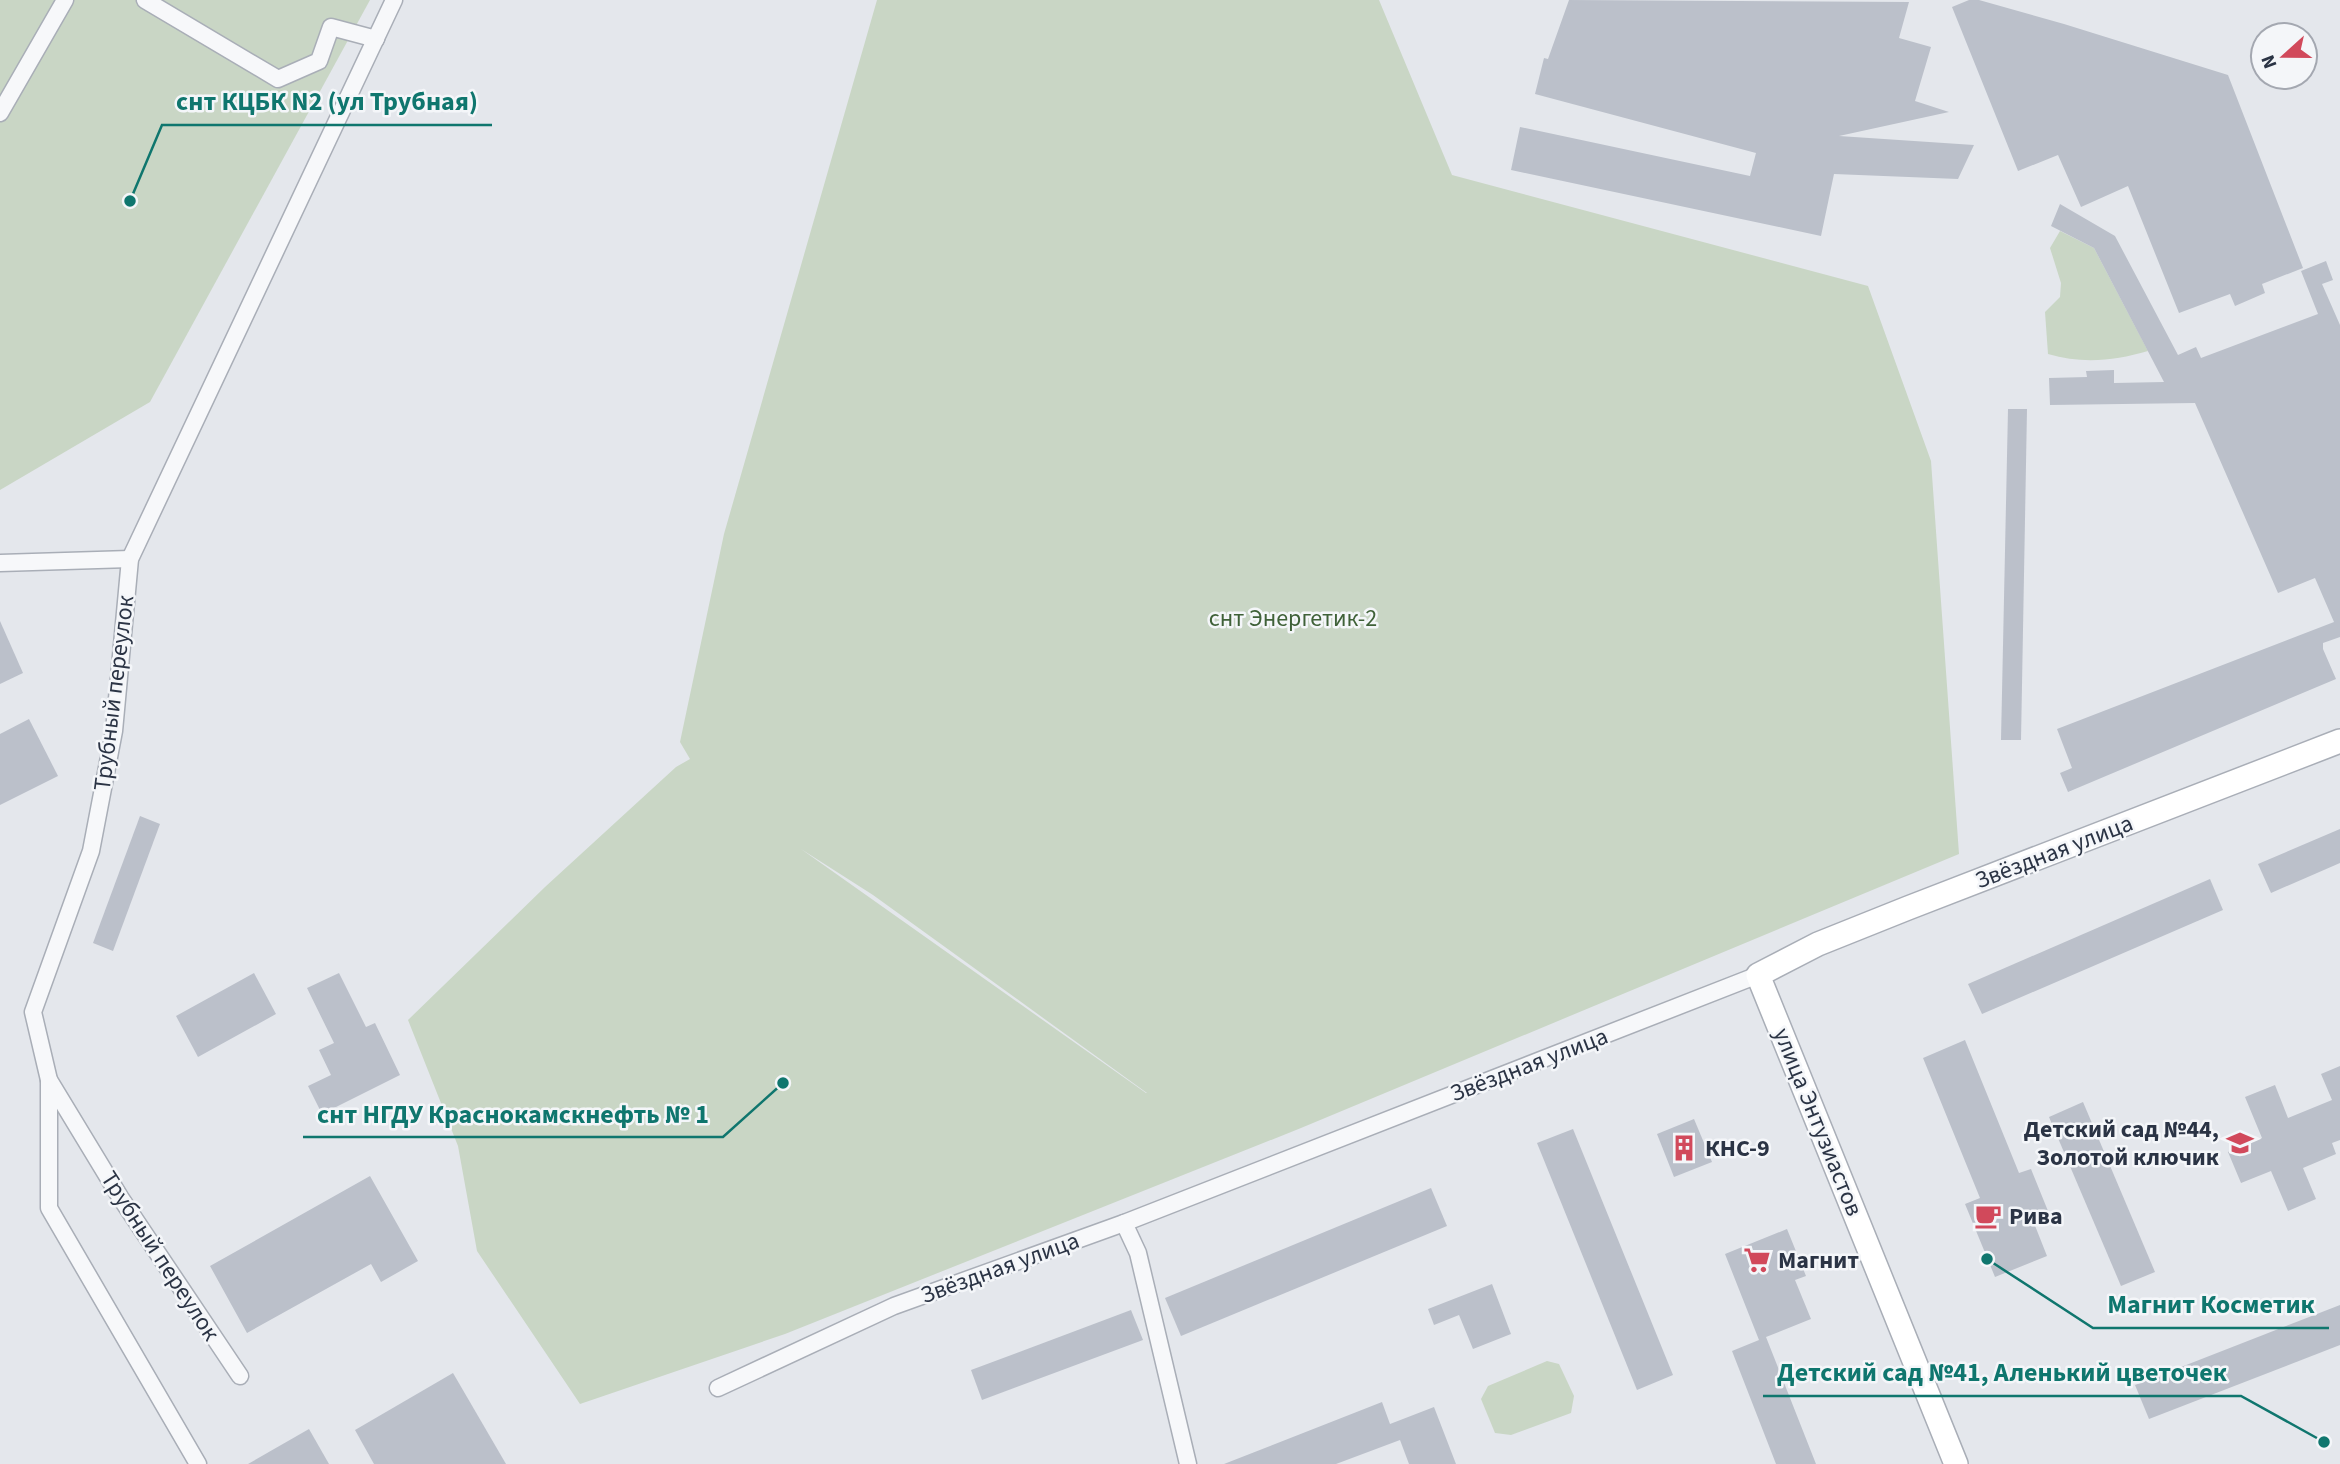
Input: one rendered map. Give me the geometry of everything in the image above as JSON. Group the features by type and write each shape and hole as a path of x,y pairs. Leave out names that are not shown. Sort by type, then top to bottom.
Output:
{"street":[{"path":"0,113 65,0"},
{"path":"145,0 278,79 319,61 331,27 376,39"},
{"name":"Трубный переулок","path":"240,1376 120,1197 49,1080 33,1013 91,851 114,731 130,559 394,0"},
{"path":"0,563 130,559"},
{"name":"Звёздная улица","path":"718,1388 894,1306 1124,1223 1758,975 1818,944 1926,901 2340,741"},
{"name":"улица Энтузиастов","path":"1758,975 1956,1464"},
{"path":"49,1080 49,1208 198,1464"},
{"path":"1124,1223 1138,1253 1188,1464"}],"green space":[{"path":"0,0 370,0 150,402 0,490"},
{"name":"снт Энергетик-2","path":"877,0 1379,0 1452,175 1868,286 1931,461 1959,854 1301,1128 785,1334 580,1404 477,1251 458,1146 408,1020 545,887 676,767 690,759 680,742 724,534","holes":["801,849 873,895 1147,1093"]},
{"path":"2060,231 2094,248 2148,351 2098,360 2048,354 2045,312 2060,297 2061,283 2050,248"},
{"path":"1547,1361 1559,1364 1574,1396 1571,1413 1511,1435 1495,1433 1481,1399 1488,1386"}],"building":[{"path":"1569,0 1909,2 1899,38 1931,47 1915,101 1949,112 1839,136 1974,145 1958,179 1834,174 1821,236 1511,170 1520,127 1750,176 1756,153 1535,94 1544,58 1548,59"},
{"path":"1969,0 1979,0 2064,24 2228,75 2303,268 2262,284 2265,293 2235,306 2230,294 2179,313 2128,186 2081,207 2058,155 2018,171 1952,7"},
{"path":"2060,204 2115,236 2178,355 2196,347 2201,358 2318,314 2301,271 2326,261 2333,280 2322,284 2340,325 2340,637 2323,643 2336,679 2068,792 2060,773 2072,768 2057,729 2334,622 2315,578 2278,593 2195,403 2050,405 2049,378 2087,377 2086,371 2114,370 2114,383 2164,382 2094,248 2051,226"},
{"path":"2008,409 2027,409 2021,740 2001,740"},
{"path":"0,621 23,673 0,684"},
{"path":"29,719 58,776 0,805 0,734"},
{"path":"140,816 160,824 113,951 93,943"},
{"path":"2340,829 2340,863 2271,893 2258,864"},
{"path":"2210,879 2223,910 1982,1014 1968,984"},
{"path":"254,973 276,1014 198,1057 176,1016"},
{"path":"339,973 366,1027 375,1023 400,1075 322,1114 308,1086 331,1075 319,1050 334,1043 307,988"},
{"path":"1965,1040 2019,1173 2031,1169 2048,1211 2032,1218 2047,1256 1995,1277 1965,1204 1980,1198 1923,1058"},
{"path":"2340,1066 2340,1140 2332,1143 2336,1154 2303,1168 2316,1199 2288,1211 2271,1171 2241,1183 2228,1152 2262,1138 2245,1097 2275,1085 2288,1118 2332,1100 2321,1074"},
{"path":"2083,1102 2155,1272 2121,1286 2049,1117"},
{"name":"КНС-9","path":"1694,1119 1712,1162 1674,1177 1657,1134"},
{"path":"1573,1129 1673,1375 1637,1390 1537,1143"},
{"path":"370,1176 418,1261 381,1282 371,1264 247,1333 210,1266"},
{"path":"1431,1188 1447,1226 1181,1336 1165,1298"},
{"path":"1787,1229 1806,1276 1795,1280 1811,1319 1766,1337 1816,1464 1776,1464 1732,1351 1759,1340 1725,1254"},
{"path":"1492,1284 1511,1334 1473,1349 1459,1315 1434,1325 1428,1309"},
{"path":"2340,1305 2340,1345 2149,1419 2135,1385"},
{"path":"1131,1310 1143,1340 982,1400 971,1370"},
{"path":"453,1373 506,1464 374,1464 355,1430"},
{"path":"1382,1402 1390,1424 1434,1407 1456,1464 1409,1464 1400,1440 1336,1464 1224,1464"},
{"path":"309,1429 329,1464 248,1464"}],"place":[{"name":"снт КЦБК N2 (ул Трубная)","path":"130,201"},
{"name":"снт НГДУ Краснокамскнефть № 1","path":"783,1083"},
{"name":"Детский сад №44, Золотой ключик","path":"2240,1143"},
{"name":"КНС-9","path":"1684,1148"},
{"name":"Рива","path":"1988,1216"},
{"name":"Магнит Косметик","path":"1987,1259"},
{"name":"Магнит","path":"1757,1260"},
{"name":"Детский сад №41, Аленький цветочек","path":"2324,1442"}]}
